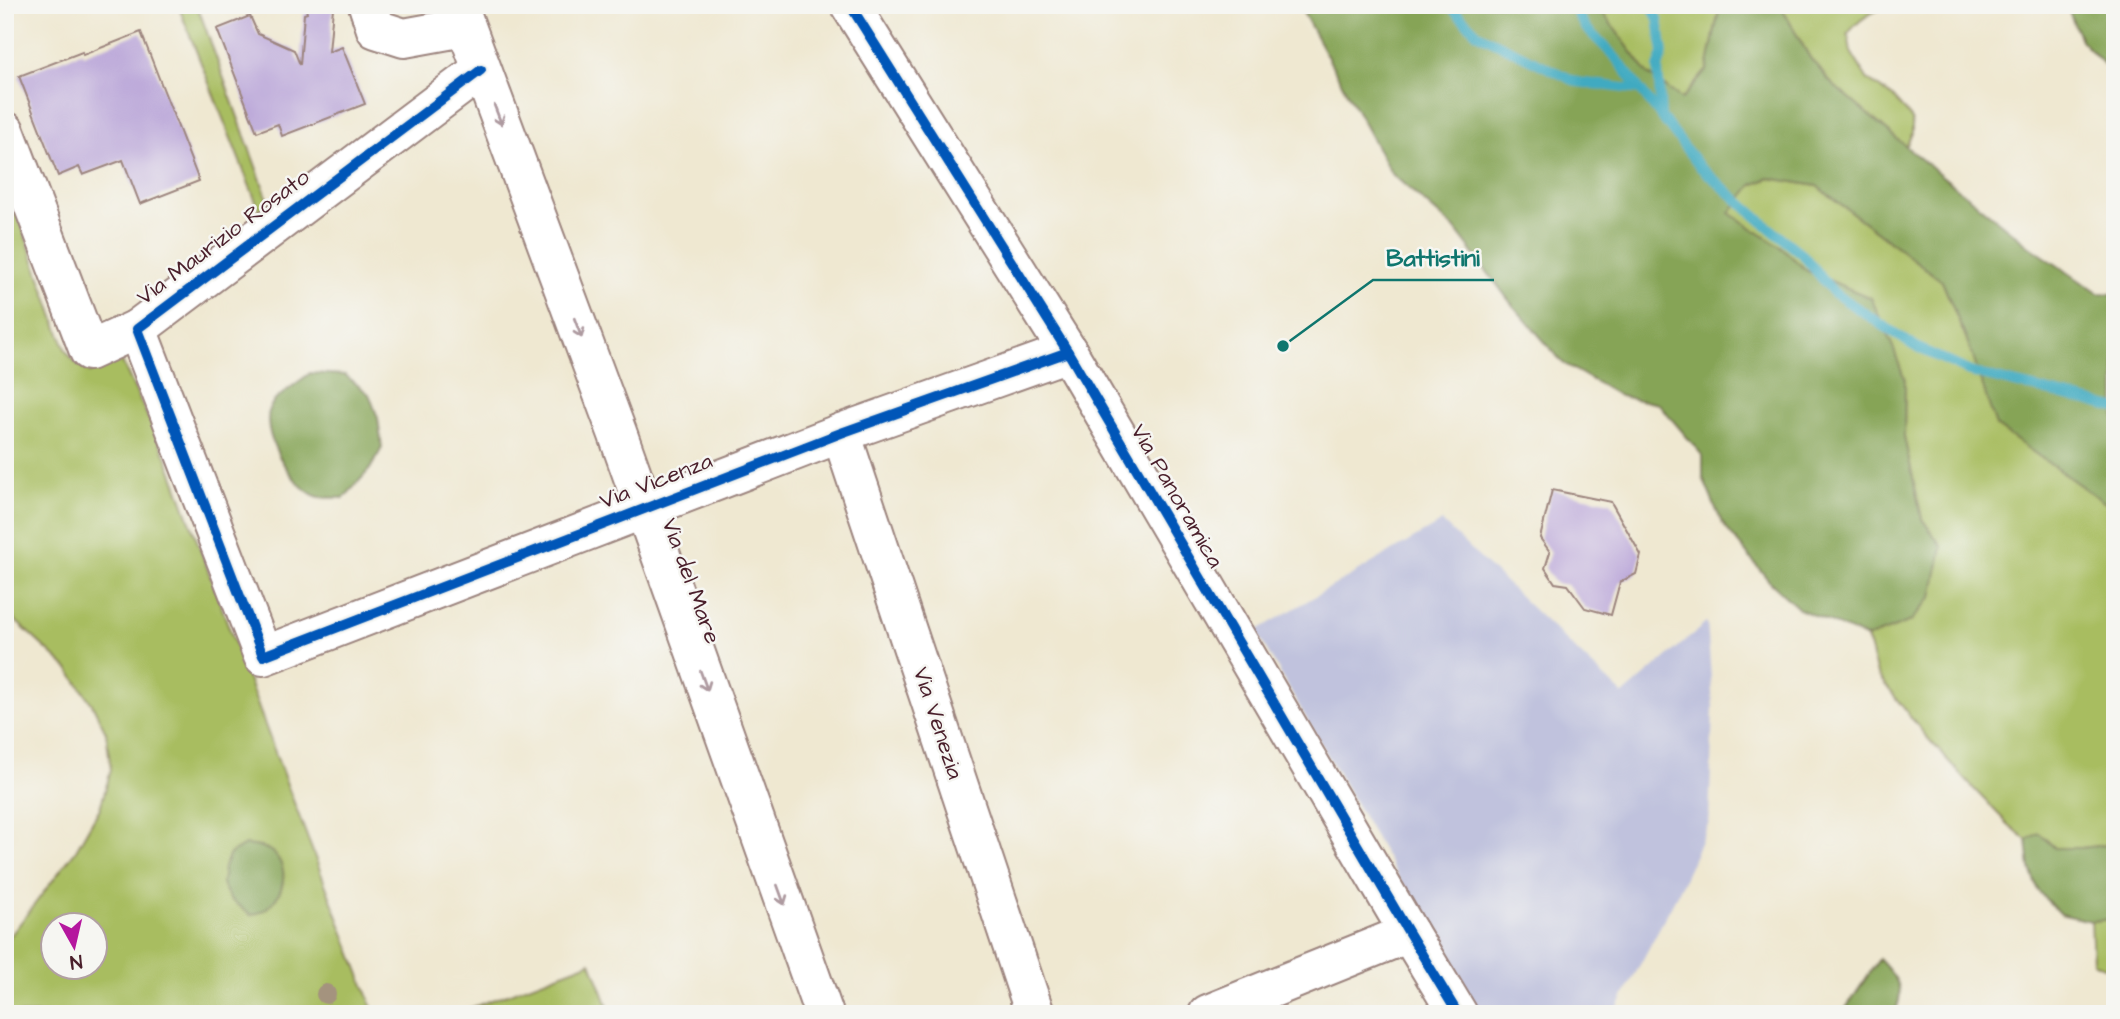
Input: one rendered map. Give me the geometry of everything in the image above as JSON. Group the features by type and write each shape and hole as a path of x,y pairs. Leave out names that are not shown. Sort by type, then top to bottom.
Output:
{"street":[{"path":"368,5 376,29 404,38 448,30 461,15"},
{"name":"Via Panoramica","path":"850,5 1068,352 1458,1014"},
{"name":"Via del Mare","path":"461,15 612,420 824,1014"},
{"name":"Via Maurizio Rosato","path":"263,656 137,329 481,70"},
{"path":"5,131 89,351 137,329"},
{"name":"Via Vicenza","path":"263,656 841,433 1068,352"},
{"name":"Via Venezia","path":"841,433 1035,1014"},
{"path":"1208,1014 1409,933"}],"shaded area":[{"path":"1442,522 1623,695 1707,622 1713,707 1709,822 1679,891 1614,1014 1477,1014 1256,631"}],"green space":[{"path":"178,5 197,5 270,205 260,212"},
{"path":"1299,5 1597,5 1648,74 1682,99 1707,70 1720,5 1780,5 1810,58 1832,84 2032,248 2098,293 2115,294 2115,504 2104,502 1996,426 1970,348 1942,281 1817,186 1769,178 1752,185 1730,213 1784,250 1807,271 1871,298 1905,381 1904,437 1922,519 1942,547 1932,597 1911,621 1867,638 1799,609 1770,582 1722,523 1703,478 1703,456 1659,404 1620,396 1563,363 1511,303 1454,228 1391,173"},
{"path":"1597,5 1720,5 1707,70 1682,99 1648,74"},
{"path":"1780,5 1893,5 1868,15 1848,34 1851,52 1868,80 1892,96 1912,119 1912,133 1906,147 1832,84 1810,58"},
{"path":"2066,5 2115,5 2115,76 2081,40"},
{"path":"1770,178 1817,186 1942,281 1970,348 2104,502 2115,504 2115,844 2055,848 2039,833 2027,840 1973,788 1925,735 1877,674 1867,638 1911,621 1942,547 1922,519 1904,437 1905,381 1871,298 1807,271 1784,250 1729,213 1752,185"},
{"path":"14,204 66,351 90,373 101,361 118,353 166,456 375,1014 5,1014 5,943 76,850 100,808 111,770 106,732 92,704 69,670 5,611 5,207"},
{"path":"310,373 345,375 369,394 378,418 382,448 370,469 344,498 316,496 297,481 279,456 269,428 268,415 272,404"},
{"path":"2039,833 2055,848 2115,844 2115,919 2091,921 2060,914 2038,891 2030,869 2027,840"},
{"path":"245,845 262,847 272,852 283,870 281,889 276,898 261,912 251,915 230,899 222,884 224,867 230,854"},
{"path":"2115,919 2115,972 2093,962 2091,921"},
{"path":"1879,959 1898,984 1900,997 1894,1014 1842,1014"},
{"path":"591,962 611,1014 455,1014"}],"building":[{"path":"305,5 340,5 333,8 329,52 342,47 365,104 282,136 278,124 257,132 217,29 250,16 258,34 294,50 300,65 304,14 307,13"},
{"path":"141,32 199,181 140,204 123,160 83,175 79,167 58,176 19,76"},
{"path":"1552,490 1611,502 1641,555 1636,574 1620,582 1611,615 1585,608 1568,585 1555,583 1545,568 1550,552 1540,538"}],"waterway":[{"path":"1449,5 1478,34 1577,82 1640,90"},
{"path":"1572,5 1586,28 1615,57 1700,167 1803,255 1833,292 1914,346 1973,373 2115,408"},
{"path":"1651,5 1658,19 1663,53 1658,68 1661,116"}],"cycle path":[{"path":"850,5 1068,352 1458,1014"},
{"path":"481,70 137,329 263,656 841,433 1068,352"}],"place":[{"name":"Battistini","path":"1283,346"}]}
